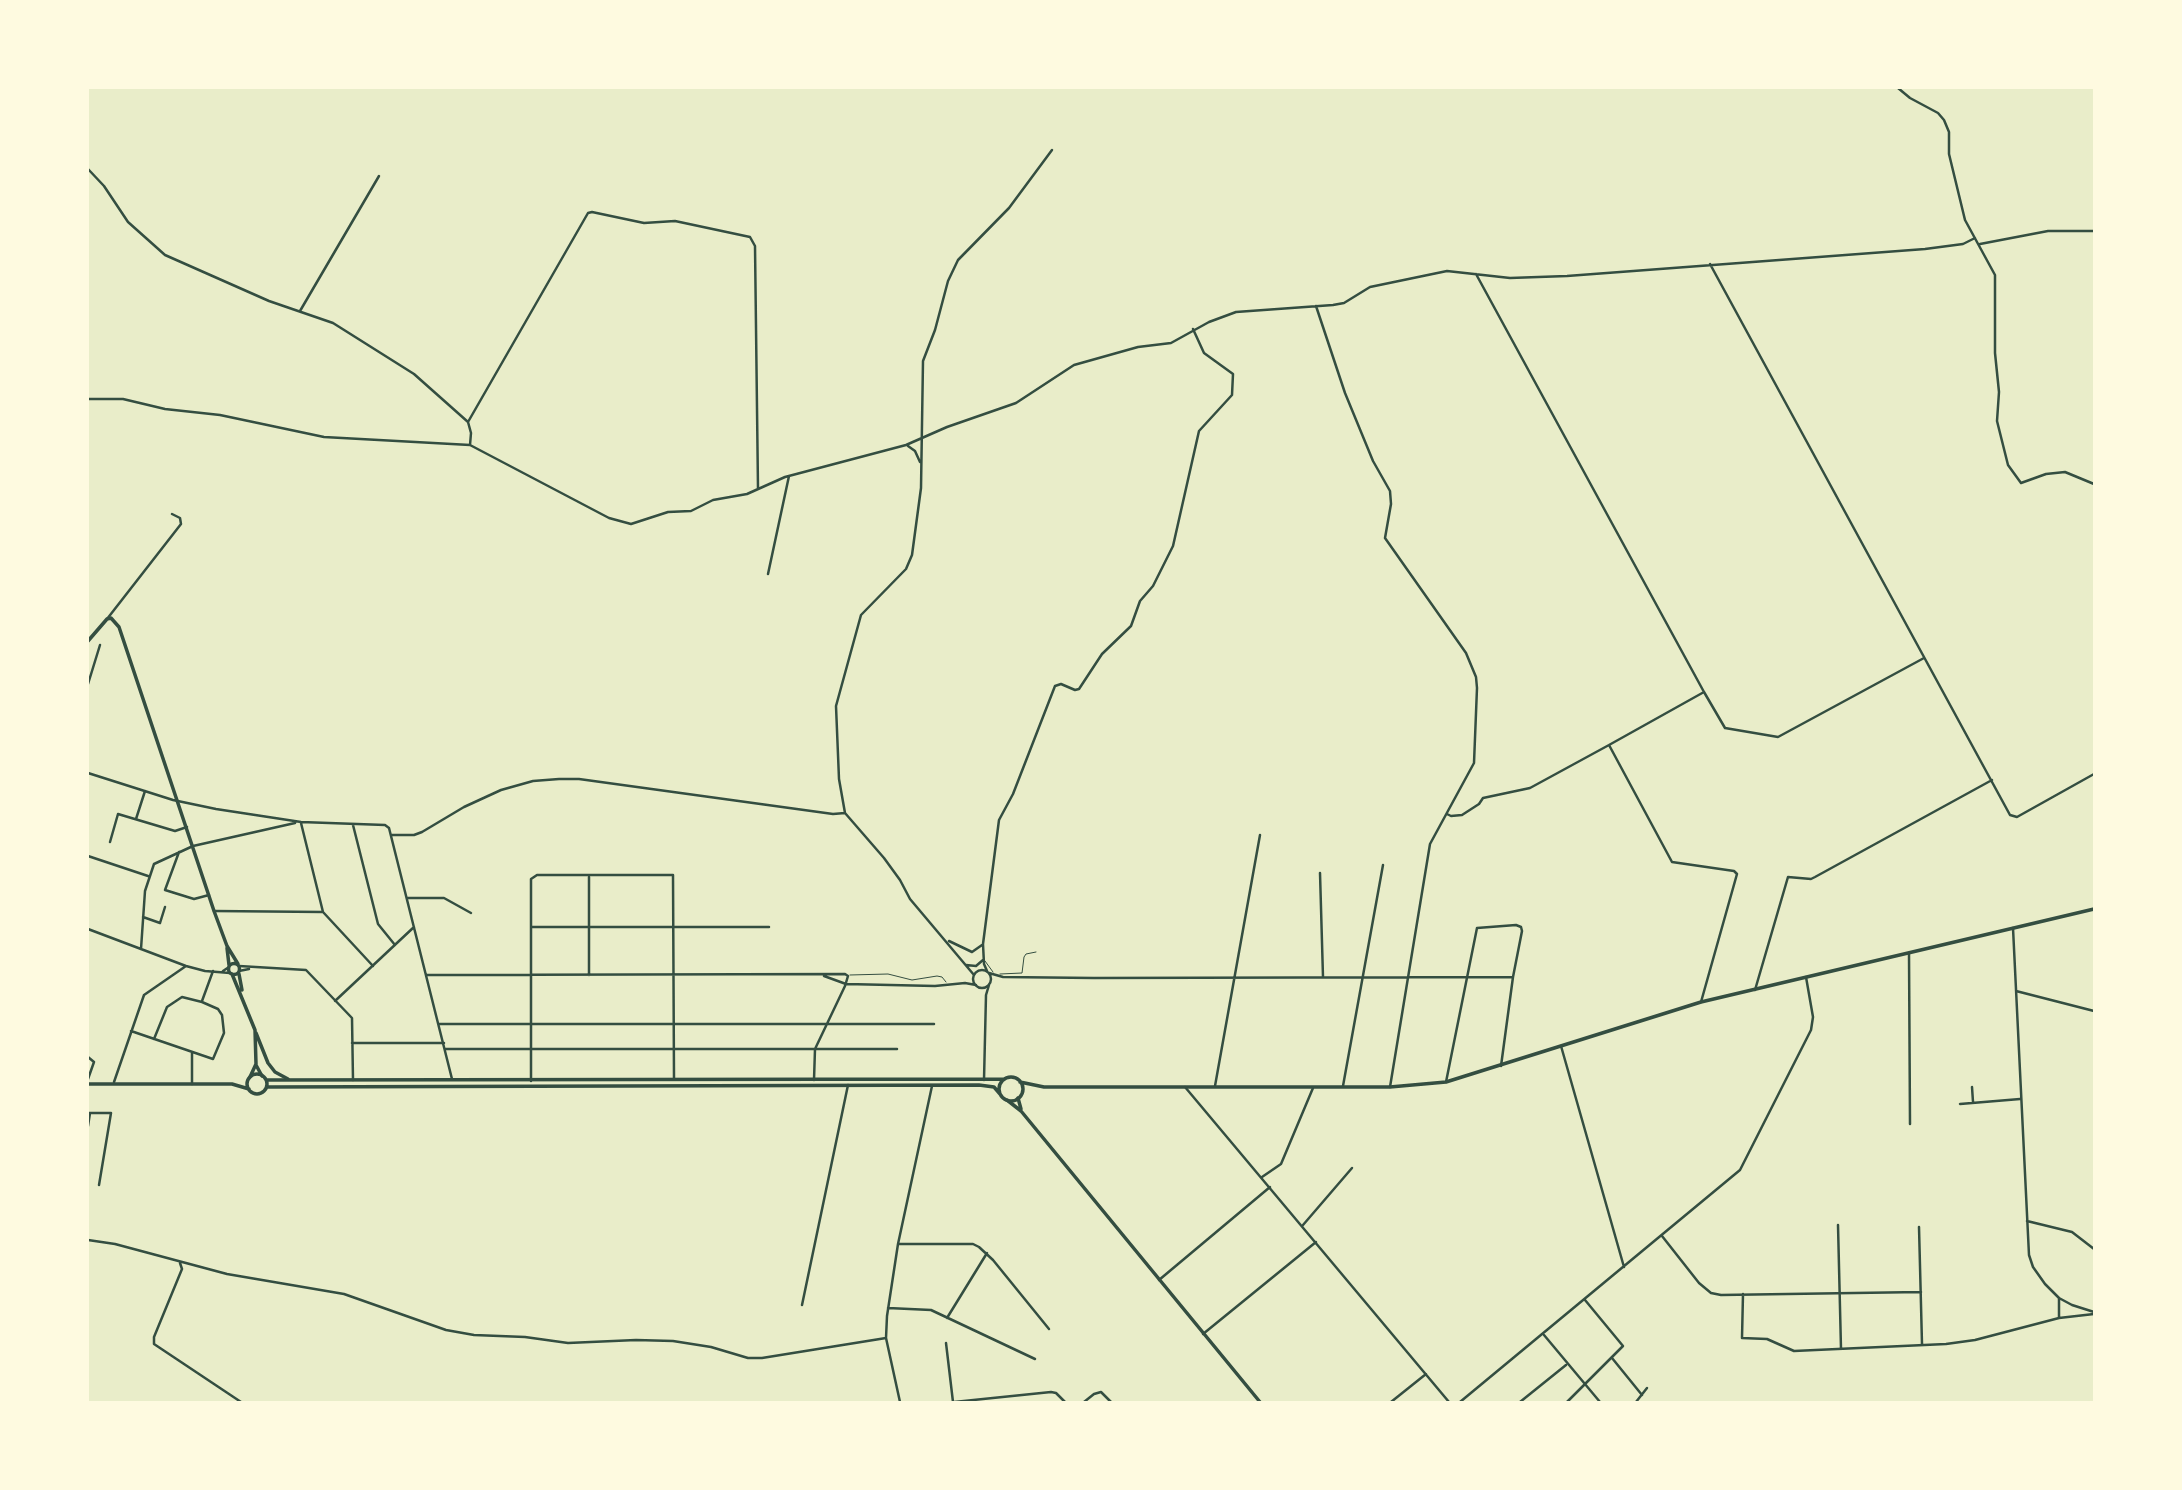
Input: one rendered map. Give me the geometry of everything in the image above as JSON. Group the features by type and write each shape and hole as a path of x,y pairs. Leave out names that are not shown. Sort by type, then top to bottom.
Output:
{"main road":[{"path":"88,641 107,619 111,618 119,627 214,911 227,946 238,965 244,999"},
{"path":"1007,1100 1020,1096 1029,1089 1044,1087 1390,1087 1446,1082 1701,1002 2095,909"},
{"path":"227,946 230,970 268,1063 275,1072 293,1080"},
{"path":"230,970 234,963 238,965"},
{"path":"230,970 239,972"},
{"path":"88,1082 232,1084 257,1094 267,1087 266,1080 256,1064 255,1030"},
{"path":"249,1089 249,1078 256,1064"},
{"path":"232,1084 256,1074 262,1076"},
{"path":"266,1080 984,1080 1012,1077 1020,1082 1044,1087"},
{"path":"1000,1094 1004,1079"},
{"path":"1020,1082 1021,1111"},
{"path":"267,1087 994,1087 1021,1111 1260,1402"}],"street":[{"path":"1898,88 1910,98 1938,113 1944,120 1949,132 1949,154 1965,220 1995,275 1995,353 1999,393 1997,421 2008,465 2021,483 2046,474 2065,472 2095,484"},
{"path":"976,985 966,965 910,899 884,858 845,813 839,779 836,706 861,615 909,563 916,539 921,469 923,361 953,267 1009,208 1052,150"},
{"path":"88,169 104,186 128,222 165,255 342,328 414,374 468,422 470,445"},
{"path":"300,311 379,176"},
{"path":"468,422 588,213 645,223 675,222 750,237 755,246 758,489"},
{"path":"1979,244 2048,231 2095,231"},
{"path":"88,399 123,399 165,409 220,415 324,437 470,445 598,512 626,523 635,523 668,512 691,511 713,500 735,497 789,476 905,446 947,427 1020,401 1074,365 1138,347 1171,343 1236,312 1344,303 1370,287 1447,271 1520,278 1925,249 1963,244 1975,238"},
{"path":"1710,264 2013,817 2095,774"},
{"path":"1475,273 1725,728 1778,737 1924,658"},
{"path":"1316,306 1345,393 1373,461 1390,491 1391,504 1385,538 1466,653 1476,677 1478,698 1474,763 1430,844 1390,1087"},
{"path":"984,1080 986,995 990,984 983,960 983,944 999,820 1013,794 1055,686 1061,684 1079,690 1102,654 1131,626 1140,601 1153,586 1173,546 1199,431 1232,395 1233,374 1204,353 1194,330"},
{"path":"905,446 915,451 921,469"},
{"path":"768,574 789,476"},
{"path":"107,619 181,524 180,518 172,514"},
{"path":"88,684 100,645"},
{"path":"1447,814 1462,815 1483,798 1530,788 1704,692"},
{"path":"1609,746 1672,862 1734,871 1738,877 1701,1002"},
{"path":"88,778 88,773 178,801 216,809 301,822 385,825 389,828 453,1080"},
{"path":"391,835 414,835 422,832 464,807 501,790 533,781 559,779 579,779 833,814 845,813"},
{"path":"1755,990 1788,877 1811,879 1992,780"},
{"path":"136,819 145,791"},
{"path":"110,842 118,814 175,831 187,827"},
{"path":"141,948 145,891 154,864 193,846 301,822"},
{"path":"301,822 323,912 373,966"},
{"path":"353,825 378,925 395,944"},
{"path":"1214,1086 1260,835"},
{"path":"179,852 165,890 194,899 209,895"},
{"path":"88,856 149,876"},
{"path":"1343,1086 1383,865"},
{"path":"1320,873 1323,977"},
{"path":"531,1080 531,879 537,875 673,875 674,1080"},
{"path":"589,875 589,975"},
{"path":"407,898 444,898 471,913"},
{"path":"143,917 160,923 165,907"},
{"path":"214,911 323,912"},
{"path":"1446,1082 1477,928 1505,925 1521,927 1522,931 1501,1066"},
{"path":"335,1001 414,927"},
{"path":"532,927 769,927"},
{"path":"2013,928 2029,1255 2033,1267 2059,1298 2095,1313"},
{"path":"88,929 186,965 213,971 230,970"},
{"path":"946,940 972,951 983,944"},
{"path":"1909,953 1910,1124"},
{"path":"966,965 976,966 983,960"},
{"path":"114,1084 146,991 186,965"},
{"path":"238,965 306,970 352,1019 353,1080"},
{"path":"966,965 1008,978 1513,977"},
{"path":"239,972 252,968"},
{"path":"961,983 979,970"},
{"path":"202,1002 213,971"},
{"path":"427,975 839,973 848,976 815,1049 814,1080"},
{"path":"820,975 846,984 935,986 961,983 983,988 986,995"},
{"path":"1460,1402 1740,1170 1811,1030 1813,1017 1806,977"},
{"path":"983,988 1008,978"},
{"path":"2016,990 2095,1011"},
{"path":"131,1031 214,1059 225,1033 224,1022 218,1009 185,997 169,1005 154,1038"},
{"path":"439,1024 934,1024"},
{"path":"352,1044 444,1043"},
{"path":"1561,1046 1624,1268"},
{"path":"445,1049 897,1049"},
{"path":"192,1052 192,1084"},
{"path":"88,1057 94,1062 88,1082"},
{"path":"802,1305 848,1085"},
{"path":"900,1402 886,1338 888,1308 898,1244 932,1085"},
{"path":"1262,1177 1280,1164 1314,1086"},
{"path":"1185,1087 1449,1402"},
{"path":"1972,1087 1973,1103"},
{"path":"1960,1104 2021,1099"},
{"path":"88,1126 89,1113 111,1113 99,1185"},
{"path":"1303,1225 1352,1168"},
{"path":"1159,1280 1270,1187"},
{"path":"2027,1221 2072,1232 2095,1249"},
{"path":"1838,1224 1841,1347"},
{"path":"1919,1227 1922,1344"},
{"path":"1662,1236 1699,1283 1711,1293 1921,1292"},
{"path":"88,1240 115,1244 227,1275 344,1294 446,1329 474,1335 525,1337 568,1343 673,1341 711,1347 748,1358 886,1338"},
{"path":"1203,1334 1316,1242"},
{"path":"898,1244 973,1244 987,1253 1049,1329"},
{"path":"947,1318 987,1253"},
{"path":"180,1263 182,1269 154,1337 154,1344 241,1402"},
{"path":"1743,1294 1742,1338 1767,1339 1794,1351 1946,1344 1975,1340 2059,1318 2095,1313"},
{"path":"2059,1298 2059,1318"},
{"path":"1567,1402 1623,1346 1585,1300"},
{"path":"888,1308 932,1310 1035,1359"},
{"path":"1543,1334 1600,1402"},
{"path":"946,1343 953,1402 1051,1392 1065,1402"},
{"path":"1612,1358 1642,1395"},
{"path":"1520,1402 1567,1364"},
{"path":"1391,1402 1426,1374"},
{"path":"1636,1402 1647,1388"},
{"path":"1084,1402 1101,1392 1111,1402"}],"lane":[{"path":"983,960 994,974 1020,974 1026,954 1036,952"},
{"path":"848,976 888,974 912,981 937,976 947,984"}]}
